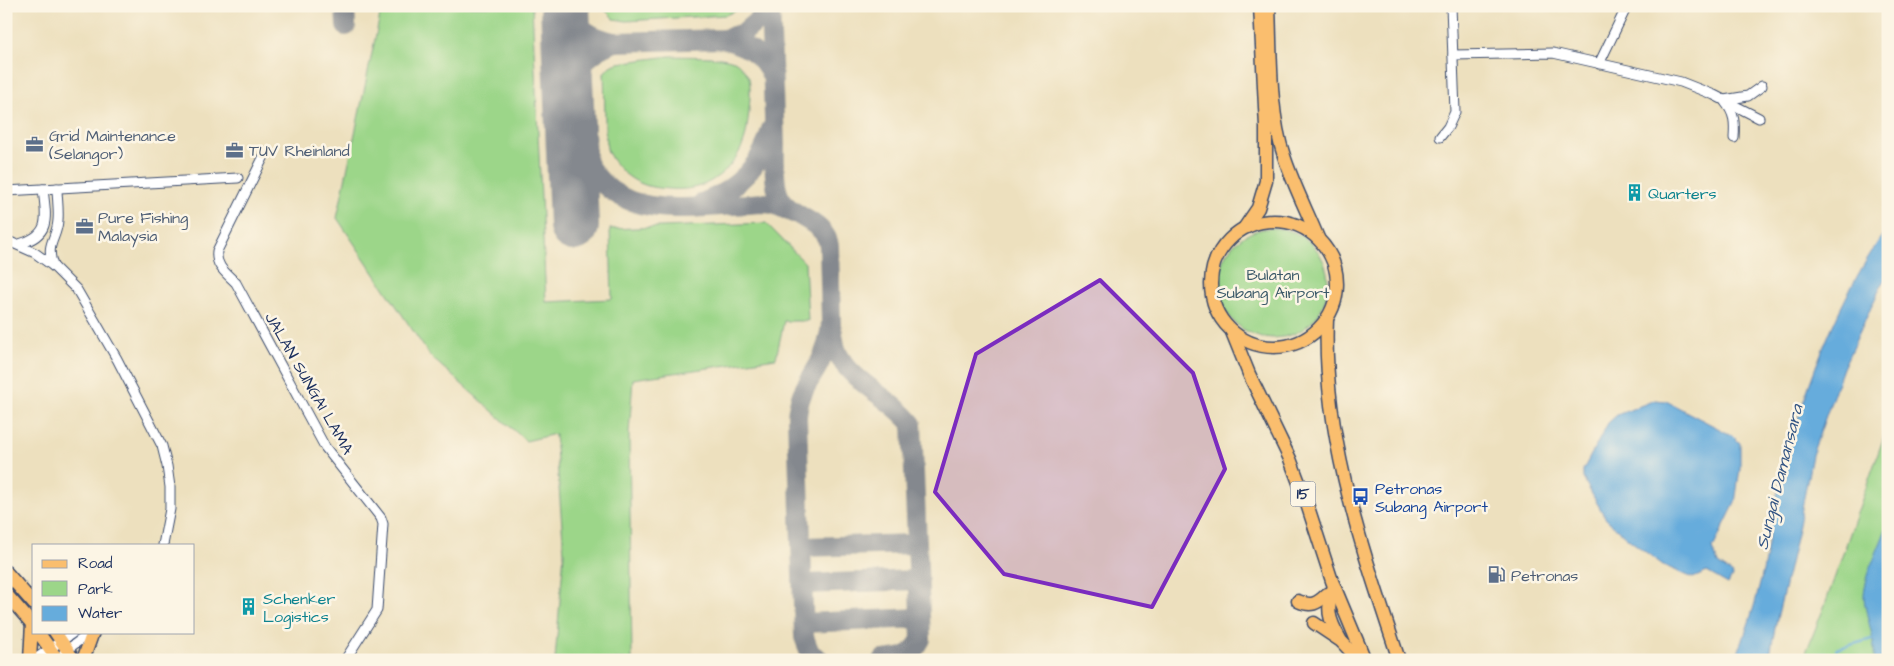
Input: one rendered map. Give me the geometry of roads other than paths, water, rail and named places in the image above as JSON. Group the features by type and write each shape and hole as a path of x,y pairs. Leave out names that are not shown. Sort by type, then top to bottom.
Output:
{"main road":[{"name":"15","path":"1245,227 1258,208 1266,181 1266,127 1260,6"},
{"name":"15","path":"1269,6 1272,82 1278,131 1284,155 1318,238 1336,270 1338,282 1336,298 1327,319 1315,332 1300,342 1283,347 1264,347 1247,342 1232,332 1220,319 1213,302 1210,285 1212,267 1219,251 1230,237 1245,227 1263,221 1283,221 1302,227 1318,238"},
{"name":"15","path":"1327,319 1327,373 1333,424 1342,467 1373,584 1398,660"},
{"name":"15","path":"1232,332 1249,374 1290,459 1306,501 1331,587 1364,660"},
{"path":"6,572 32,602"},
{"path":"1298,602 1311,605 1317,603 1331,587"},
{"path":"1331,587 1316,620 1341,641 1359,660"},
{"path":"1331,587 1328,614 1341,641"},
{"path":"6,594 32,624"},
{"path":"30,660 34,634"},
{"path":"40,634 54,656"},
{"path":"83,660 91,634"}],"street":[{"path":"1440,136 1448,127 1455,112 1451,6"},
{"path":"1599,64 1627,6"},
{"path":"1453,56 1553,52 1681,82 1724,100 1759,118"},
{"path":"1724,100 1748,96 1762,86"},
{"path":"1724,100 1732,110 1735,122 1734,138"},
{"name":"JALAN SUNGAI LAMA","path":"266,152 217,251 216,259 220,267 236,283 325,447 383,524 377,610 345,660"},
{"path":"6,191 238,178"},
{"path":"53,266 49,249 58,220 57,188"},
{"path":"19,244 30,241 38,236 46,224 43,189"},
{"path":"6,240 19,244 53,266 76,290 117,359 162,446 170,487 170,509 163,544"},
{"path":"65,646 73,634"},
{"path":"34,660 54,656 65,646 88,634"}],"water":[{"path":"1888,227 1888,277 1881,286 1843,368 1812,455 1798,530 1769,660 1735,660 1757,595 1781,480 1791,442 1816,366 1848,293"},
{"path":"1655,400 1666,401 1733,436 1740,443 1740,468 1735,503 1713,548 1718,564 1733,574 1728,584 1707,572 1693,578 1663,565 1627,538 1606,519 1583,478 1583,470 1608,423 1617,415"},
{"path":"1888,524 1888,660 1874,660 1874,644 1865,606 1864,590"}],"waterway":[{"path":"1836,649 1872,639"},
{"path":"1801,660 1825,653"}],"place":[{"name":"Grid Maintenance (Selangor)","path":"35,144"},
{"name":"TUV Rheinland","path":"235,150"},
{"name":"Quarters","path":"1634,193"},
{"name":"Pure Fishing Malaysia","path":"84,226"},
{"name":"Petronas Subang Airport","path":"1361,497"},
{"name":"Petronas","path":"1497,575"},
{"name":"Schenker Logistics","path":"249,607"}],"park label":[{"name":"Bulatan Subang Airport","path":"1273,283"}],"water label":[{"name":"Sungai Damansara","path":"1779,477"}]}
